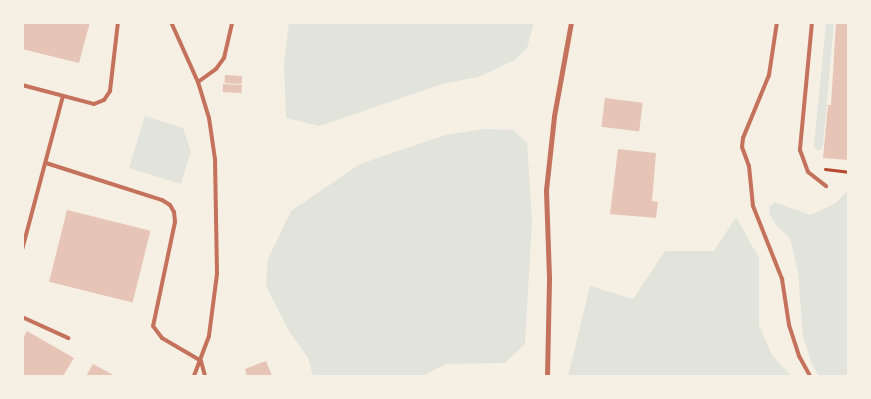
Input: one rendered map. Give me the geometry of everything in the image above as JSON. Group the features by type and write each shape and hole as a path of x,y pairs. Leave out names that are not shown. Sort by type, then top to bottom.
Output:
{"street":[{"path":"547,376 549,277 546,190 554,116 571,22"}],"lane":[{"path":"22,85 94,104 104,100 110,91 118,22"},
{"path":"171,22 198,82 213,136 218,216 217,274 209,336 194,376"},
{"path":"198,82 216,69 224,58 229,46 232,22"},
{"path":"778,22 769,75 743,138 742,147 749,166 753,206 782,279 789,325 799,356 810,376"},
{"path":"812,22 800,150 808,172 826,186"},
{"path":"22,250 63,96"},
{"path":"46,163 162,200 170,205 174,212 175,222 153,326 162,338 201,361 205,376"},
{"path":"22,317 68,338"}],"path":[{"path":"822,167 827,170 848,172"}],"shaded area":[{"path":"289,22 534,23 527,48 515,60 478,77 442,84 320,126 286,118 284,64"},
{"path":"826,23 834,23 823,145 821,150 817,150 814,146"},
{"path":"145,116 183,128 191,151 181,184 129,168"},
{"path":"484,129 513,130 527,143 532,221 525,344 505,363 446,364 422,376 313,376 308,358 289,331 266,286 268,259 291,211 360,164 445,135"},
{"path":"848,190 848,376 819,376 812,364 803,337 798,272 790,238 776,225 770,215 769,207 775,202 810,215 836,203"},
{"path":"736,217 759,258 759,325 772,355 791,376 568,376 590,286 633,299 665,251 714,251"}],"building":[{"path":"22,22 90,22 79,63 22,49"},
{"path":"848,22 848,160 823,158 828,105 831,105 836,23"},
{"path":"225,75 242,76 242,84 225,83"},
{"path":"223,84 242,85 242,93 223,92"},
{"path":"605,98 643,103 639,131 601,127"},
{"path":"618,149 656,153 652,201 658,202 656,218 610,214"},
{"path":"67,210 150,231 133,303 49,282"},
{"path":"27,331 74,358 63,376 22,376 22,340"},
{"path":"266,361 272,376 247,376 245,369"},
{"path":"93,364 115,376 86,376"}]}
